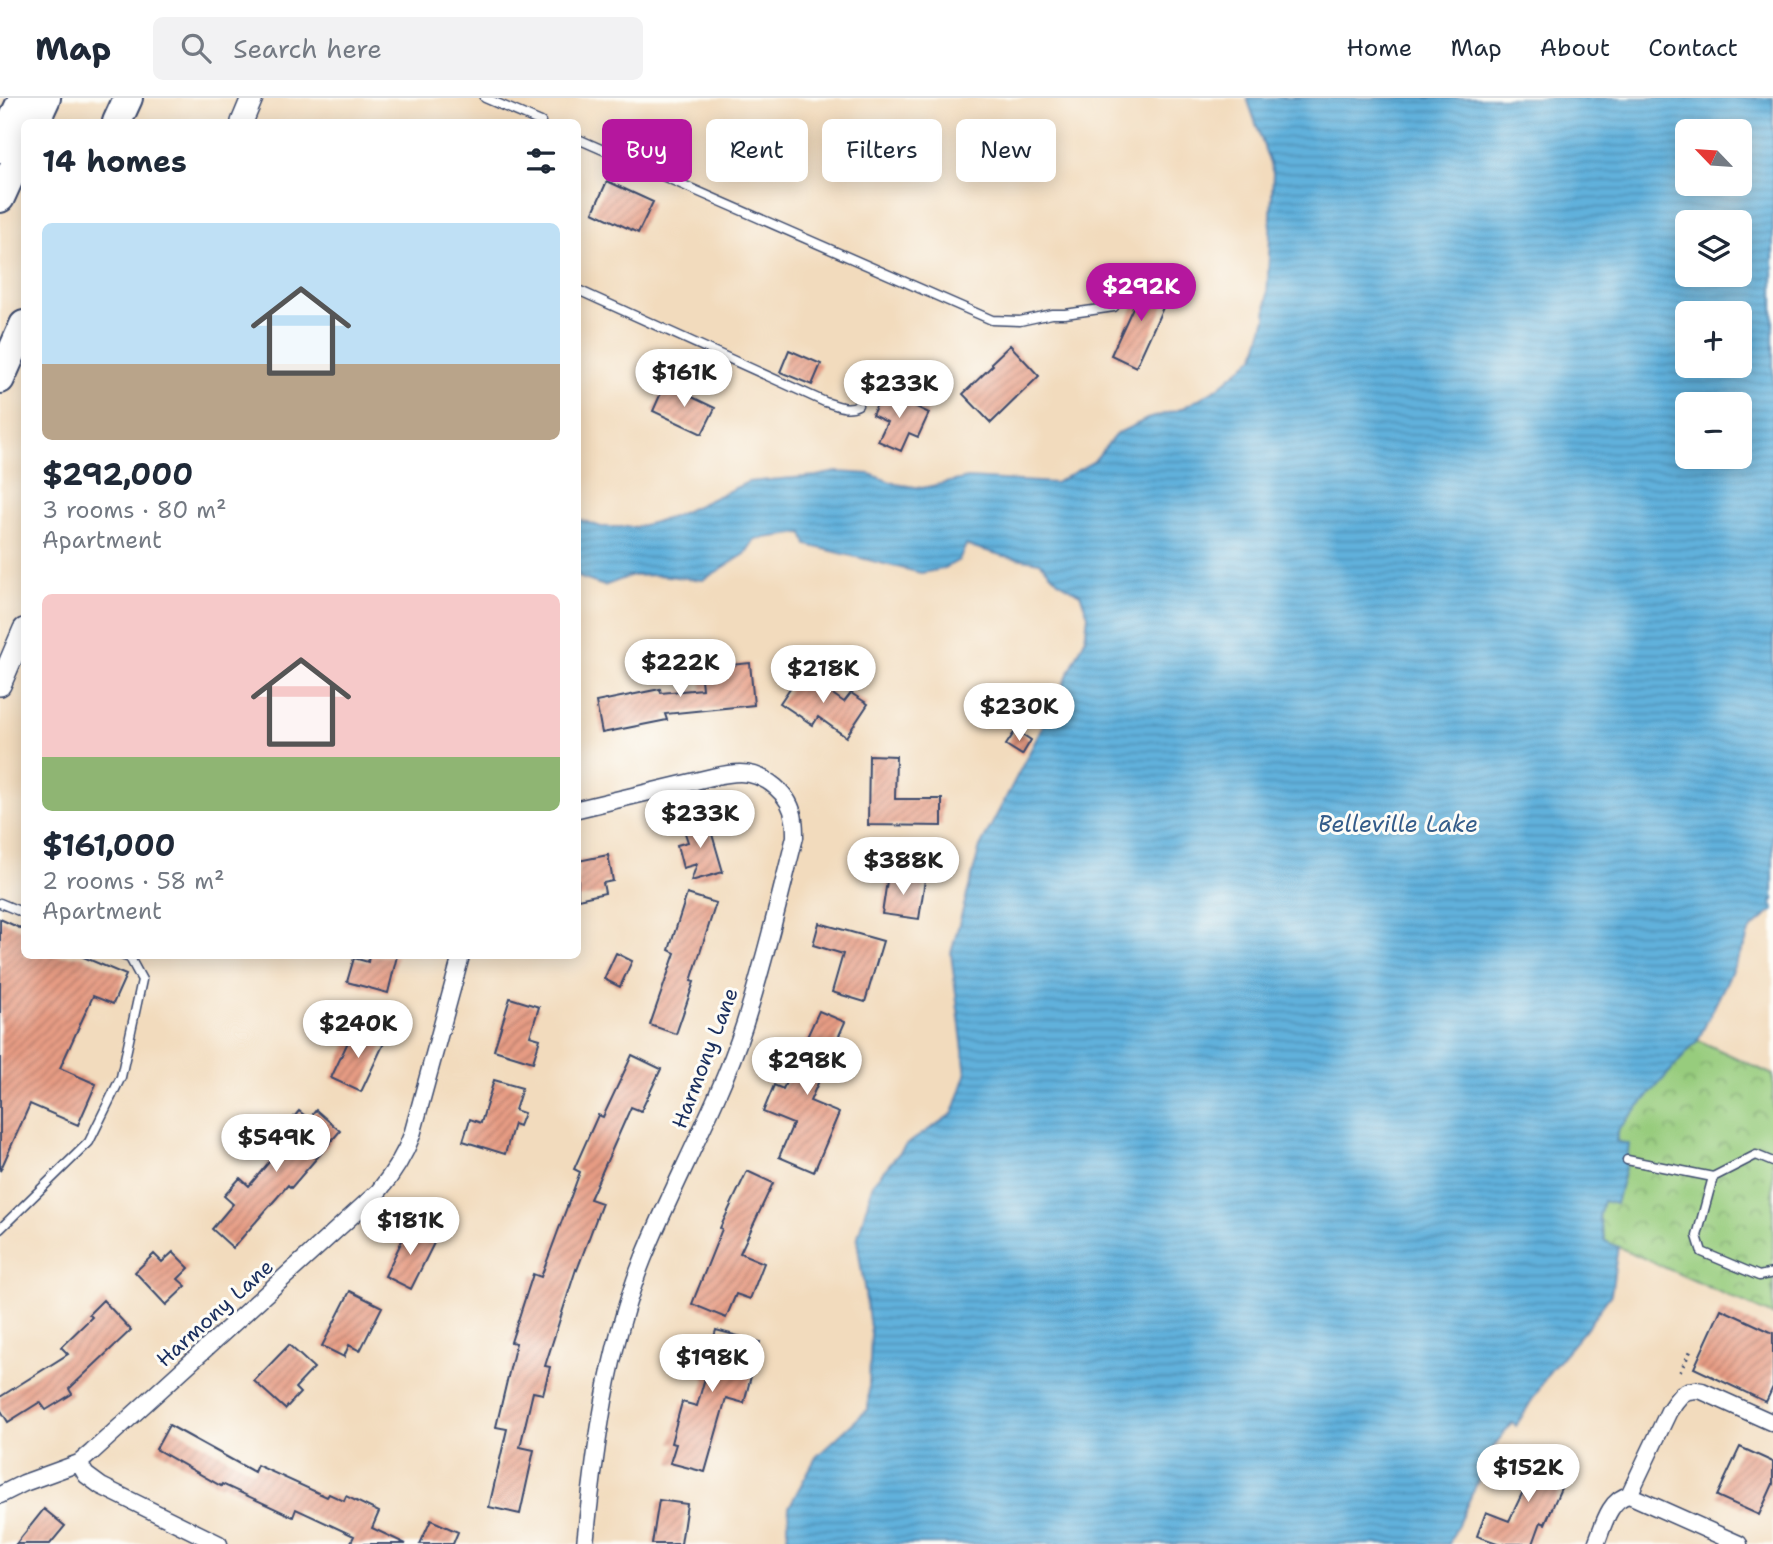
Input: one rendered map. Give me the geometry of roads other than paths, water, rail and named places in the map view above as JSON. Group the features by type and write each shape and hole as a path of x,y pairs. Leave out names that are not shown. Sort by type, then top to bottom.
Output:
{"highway":[{"path":"0,148 23,98"},
{"path":"36,119 46,98"},
{"path":"118,119 128,98"},
{"path":"0,198 21,152"},
{"path":"0,379 21,332"}],"street":[{"path":"0,685 21,636"},
{"name":"Harmony Lane","path":"581,808 720,775 750,774 775,786 787,800 794,819 795,837 744,1028 643,1260 627,1304 603,1406 585,1544"},
{"name":"Harmony Lane","path":"0,1495 24,1483 79,1463 378,1192 395,1172 412,1135 460,959"},
{"path":"1629,1495 1669,1411 1682,1394 1702,1391 1773,1423"},
{"path":"79,1463 86,1475 100,1486 219,1544"},
{"path":"1596,1544 1614,1503 1620,1497 1629,1495 1739,1544"}],"lane":[{"path":"485,98 534,119"},
{"path":"581,139 992,320 1020,321 1052,314 1114,307"},
{"path":"581,291 825,401 846,408 858,405"},
{"path":"0,903 21,912"},
{"path":"0,1229 89,1142 121,1076 142,980 131,959"},
{"path":"1627,1160 1713,1177 1756,1155 1773,1162"},
{"path":"1713,1177 1697,1236 1702,1252 1759,1276 1773,1273"}],"water":[{"name":"Belleville Lake","path":"1247,98 1773,98 1773,911 1756,924 1747,937 1698,1040 1619,1129 1616,1141 1629,1144 1627,1160 1616,1204 1603,1201 1599,1218 1605,1241 1618,1247 1611,1294 1550,1371 1516,1426 1512,1423 1494,1446 1449,1544 787,1544 789,1507 816,1457 868,1409 871,1334 857,1240 873,1183 906,1145 953,1113 966,1075 951,953 980,847 1085,639 1088,615 1080,594 1058,581 1040,562 1004,556 966,545 959,560 943,569 921,573 807,545 803,533 755,539 745,554 703,580 658,575 630,576 604,586 581,578 581,520 601,527 636,527 673,517 748,482 837,472 870,474 896,484 922,488 968,478 1055,483 1094,461 1116,434 1147,419 1181,409 1219,387 1255,356 1266,318 1273,173"}]}
